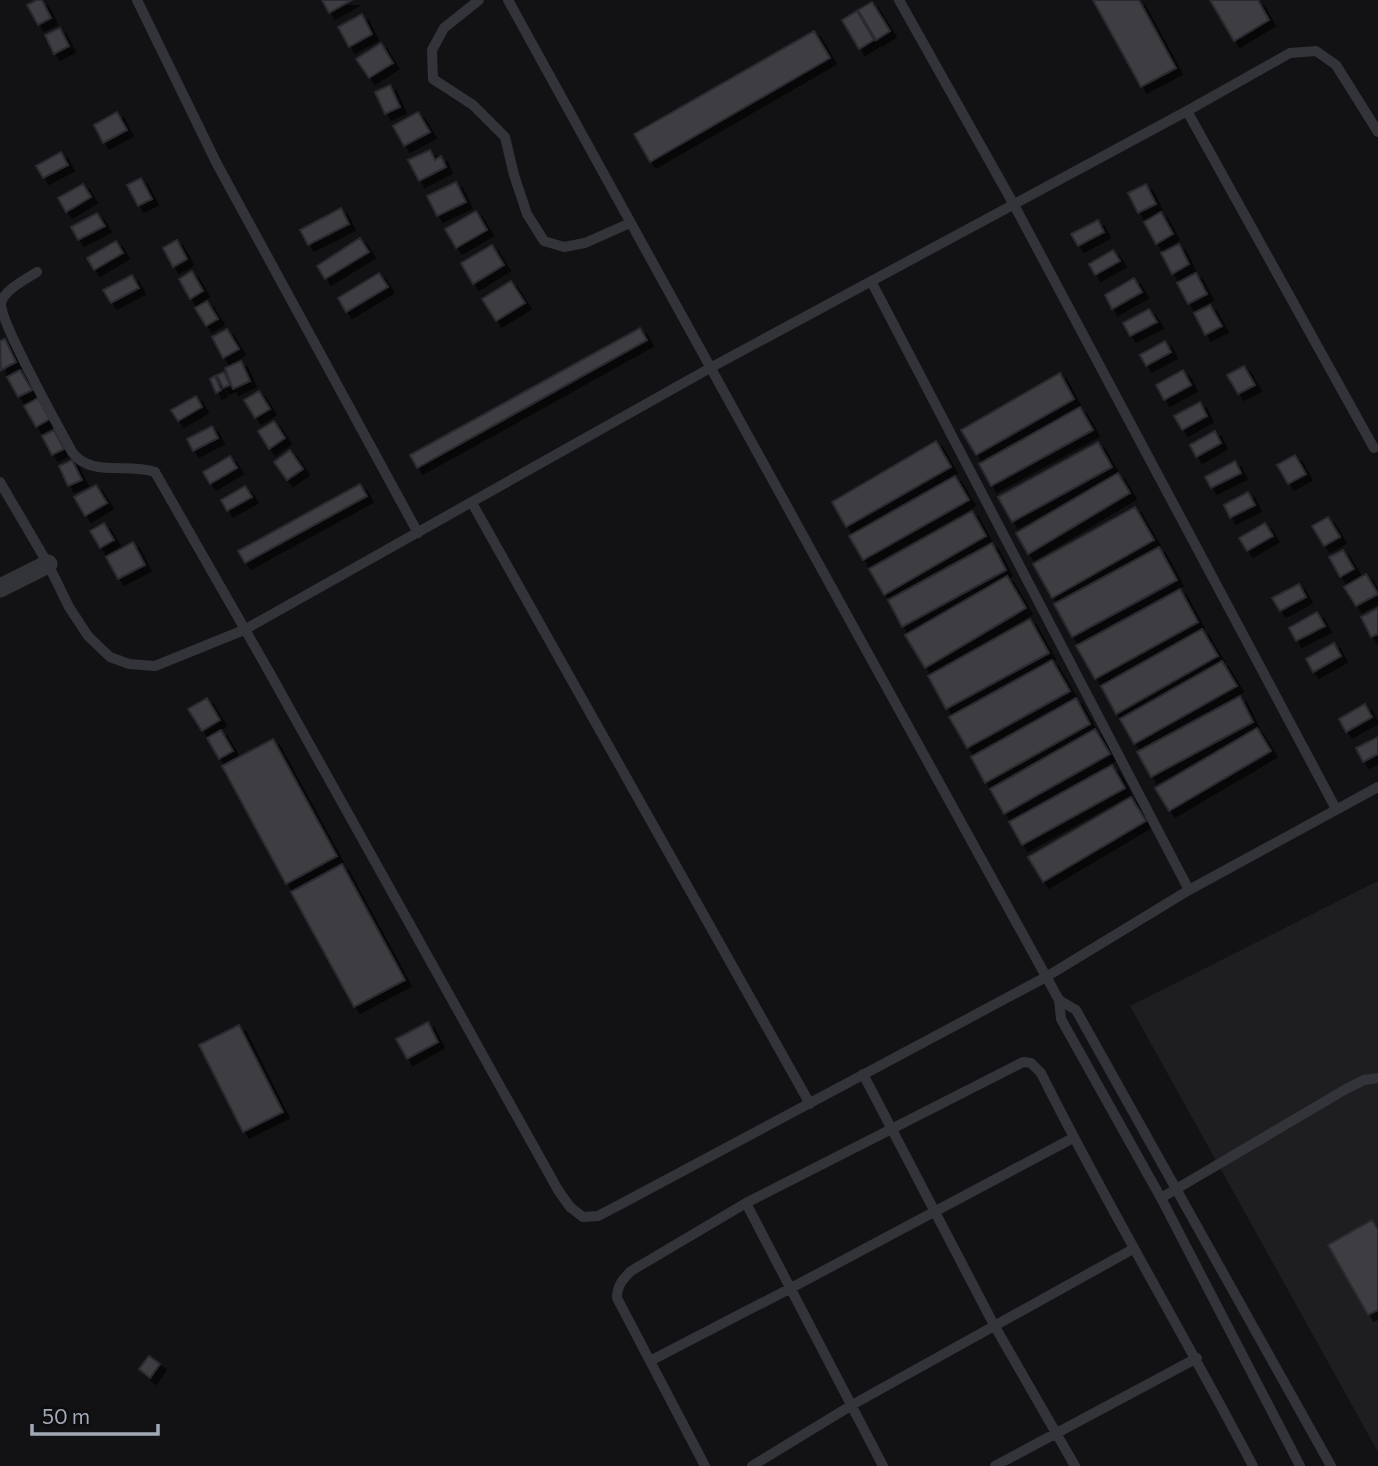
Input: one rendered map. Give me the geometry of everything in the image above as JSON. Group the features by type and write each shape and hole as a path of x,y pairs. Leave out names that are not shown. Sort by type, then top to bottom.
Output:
{"street":[{"path":"0,588 48,564"}],"lane":[{"path":"136,0 217,164 418,533"},
{"path":"480,0 444,28 432,50 433,79 473,105 505,136 527,214 544,241 564,247 585,243 630,223"},
{"path":"508,0 1059,1000 1061,1019 1161,1198 1300,1466"},
{"path":"900,0 1013,203 1336,809"},
{"path":"0,482 48,564 69,607 88,636 110,657 129,664 155,666 244,630 710,368 1187,111 1290,52 1316,51 1336,65 1378,132"},
{"path":"1187,111 1374,448"},
{"path":"37,272 8,292 1,301 0,315 14,348 72,452 80,463 94,467 142,468 155,472 558,1191 570,1207 583,1217 598,1216 1046,977 1189,890 1378,787"},
{"path":"872,281 1189,890"},
{"path":"472,503 810,1104"},
{"path":"1059,1000 1076,1010 1331,1466"},
{"path":"705,1466 617,1298 617,1289 622,1279 631,1271 746,1203 1023,1062 1031,1063 1041,1073 1133,1250 1196,1358 1250,1465"},
{"path":"863,1074 994,1325 1075,1466"},
{"path":"1161,1198 1346,1089 1364,1080 1378,1078"},
{"path":"650,1361 1073,1138"},
{"path":"746,1203 883,1466"},
{"path":"752,1466 852,1405 1133,1250"},
{"path":"995,1466 1196,1358"}],"shaded area":[{"path":"1378,881 1378,1452 1130,1006"}],"building":[{"path":"42,0 51,18 38,25 27,5"},
{"path":"322,0 352,0 329,13"},
{"path":"1093,0 1139,0 1176,68 1141,87"},
{"path":"1210,0 1258,0 1269,20 1234,41"},
{"path":"872,2 890,31 876,40 858,10"},
{"path":"857,11 874,40 859,49 842,20"},
{"path":"362,14 372,34 349,47 338,27"},
{"path":"60,28 69,46 54,54 45,35"},
{"path":"814,31 830,58 650,162 634,134"},
{"path":"381,43 393,63 369,78 356,59"},
{"path":"390,85 400,107 385,114 375,92"},
{"path":"117,112 127,130 103,143 94,125"},
{"path":"418,112 430,132 404,146 393,126"},
{"path":"430,150 435,160 441,156 446,167 419,181 408,160"},
{"path":"61,152 68,165 43,178 36,166"},
{"path":"141,178 152,199 138,206 127,185"},
{"path":"456,182 466,202 437,216 427,196"},
{"path":"83,184 91,197 66,212 58,198"},
{"path":"1146,184 1156,204 1138,213 1128,193"},
{"path":"341,208 349,224 308,245 300,230"},
{"path":"476,211 487,230 456,248 445,229"},
{"path":"1161,212 1173,234 1156,244 1144,222"},
{"path":"97,213 105,226 78,240 71,227"},
{"path":"1098,220 1104,232 1078,246 1071,234"},
{"path":"360,238 369,252 325,279 317,266"},
{"path":"177,240 187,259 173,267 163,248"},
{"path":"116,241 123,253 94,270 87,258"},
{"path":"1179,244 1189,264 1172,274 1161,253"},
{"path":"492,245 504,265 473,284 461,263"},
{"path":"1113,250 1120,261 1095,275 1089,264"},
{"path":"192,271 203,291 190,299 179,279"},
{"path":"379,273 388,287 346,312 338,298"},
{"path":"1196,273 1207,294 1188,304 1177,283"},
{"path":"132,275 139,288 111,303 103,290"},
{"path":"1134,278 1142,292 1112,309 1105,295"},
{"path":"511,281 525,303 496,321 482,299"},
{"path":"207,301 218,319 206,326 195,308"},
{"path":"1210,305 1222,326 1205,335 1194,313"},
{"path":"1149,309 1157,322 1130,336 1123,323"},
{"path":"640,328 647,340 417,468 410,455"},
{"path":"227,329 239,349 223,358 212,337"},
{"path":"5,339 16,362 1,370 0,341"},
{"path":"1165,341 1171,352 1146,366 1140,355"},
{"path":"241,361 250,381 233,389 225,368"},
{"path":"1244,366 1255,385 1238,394 1227,375"},
{"path":"20,370 32,390 18,397 7,377"},
{"path":"1183,370 1191,385 1164,400 1156,385"},
{"path":"224,372 230,385 223,388 217,375"},
{"path":"1060,373 1074,399 976,455 961,430"},
{"path":"215,376 221,390 216,393 210,379"},
{"path":"259,391 270,409 255,418 244,400"},
{"path":"196,396 202,407 178,421 171,410"},
{"path":"38,398 50,419 36,427 24,406"},
{"path":"1200,402 1207,416 1182,430 1174,416"},
{"path":"1080,407 1093,430 991,486 979,464"},
{"path":"274,421 285,438 269,449 258,431"},
{"path":"212,426 218,438 193,451 187,439"},
{"path":"54,430 64,449 52,455 42,436"},
{"path":"1215,431 1221,443 1196,457 1190,445"},
{"path":"936,441 951,467 846,527 832,502"},
{"path":"1098,442 1112,467 1012,522 998,497"},
{"path":"290,450 303,469 287,480 274,462"},
{"path":"1295,455 1306,474 1288,484 1277,465"},
{"path":"230,456 237,468 210,484 203,472"},
{"path":"72,460 82,480 68,486 59,466"},
{"path":"1235,461 1241,473 1211,488 1205,477"},
{"path":"1118,473 1130,493 1028,554 1016,533"},
{"path":"955,476 969,500 863,560 849,536"},
{"path":"360,484 367,496 245,563 238,551"},
{"path":"96,485 107,503 85,516 74,497"},
{"path":"245,486 252,497 227,511 221,500"},
{"path":"1248,492 1255,505 1230,518 1224,505"},
{"path":"1135,507 1154,540 1052,598 1033,564"},
{"path":"972,511 986,536 884,595 869,569"},
{"path":"1328,517 1340,537 1324,546 1312,526"},
{"path":"104,523 114,540 100,548 90,531"},
{"path":"1265,523 1273,536 1247,551 1239,538"},
{"path":"133,542 145,565 118,579 106,557"},
{"path":"992,543 1006,570 902,627 888,600"},
{"path":"1159,547 1177,580 1072,637 1054,604"},
{"path":"1343,550 1354,569 1340,577 1329,557"},
{"path":"1366,574 1378,594 1356,606 1344,587"},
{"path":"1007,576 1026,608 925,668 905,635"},
{"path":"1299,584 1306,597 1280,611 1272,598"},
{"path":"1180,589 1198,622 1095,679 1076,646"},
{"path":"1378,608 1378,634 1371,637 1361,617"},
{"path":"1317,612 1325,626 1296,641 1289,628"},
{"path":"1030,619 1049,653 946,709 928,676"},
{"path":"1202,629 1218,656 1116,714 1101,686"},
{"path":"1334,643 1341,656 1313,672 1306,659"},
{"path":"1052,660 1070,691 967,748 949,717"},
{"path":"1222,661 1237,686 1134,744 1120,719"},
{"path":"1240,696 1253,722 1151,777 1137,752"},
{"path":"207,698 220,720 202,731 188,709"},
{"path":"1076,698 1090,724 985,783 971,757"},
{"path":"1365,704 1372,717 1346,732 1339,719"},
{"path":"1257,728 1271,751 1169,811 1155,788"},
{"path":"1095,729 1110,754 1004,814 990,789"},
{"path":"221,730 233,751 219,759 207,738"},
{"path":"1378,737 1378,754 1363,762 1356,748"},
{"path":"273,739 337,856 286,884 222,766"},
{"path":"1112,765 1125,788 1022,845 1009,822"},
{"path":"1131,797 1146,821 1043,882 1028,857"},
{"path":"342,864 405,980 354,1007 291,892"},
{"path":"428,1022 438,1042 407,1059 396,1039"},
{"path":"239,1025 283,1112 243,1132 199,1045"},
{"path":"1372,1220 1378,1230 1378,1310 1368,1315 1328,1245"},
{"path":"149,1356 160,1364 150,1378 139,1369"}]}
